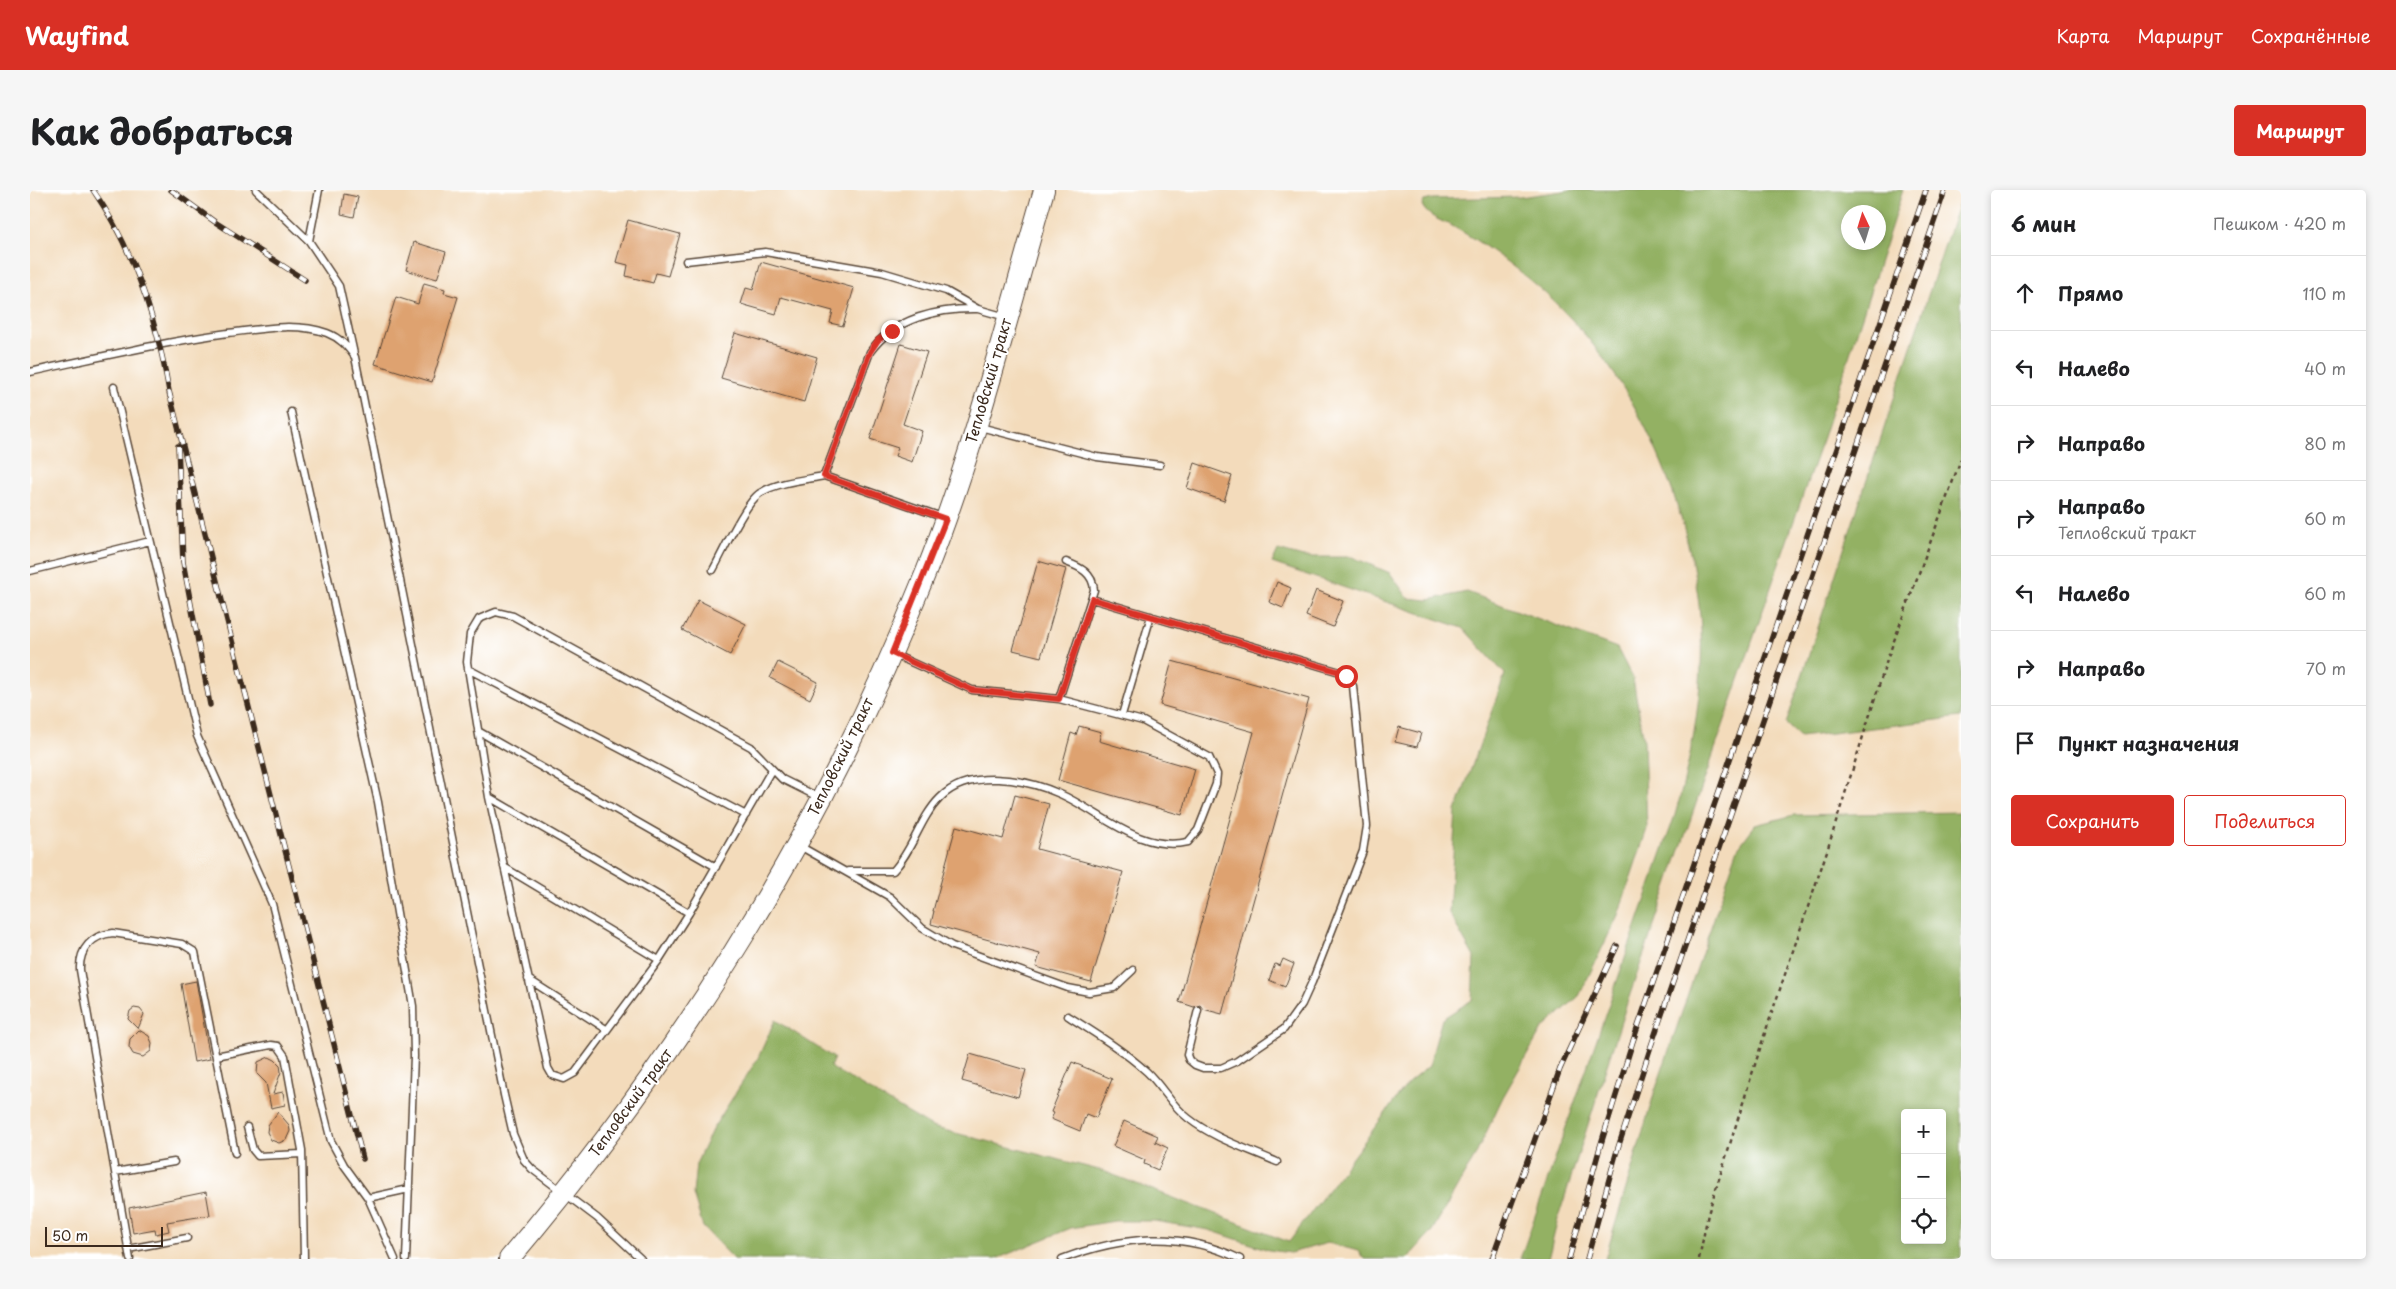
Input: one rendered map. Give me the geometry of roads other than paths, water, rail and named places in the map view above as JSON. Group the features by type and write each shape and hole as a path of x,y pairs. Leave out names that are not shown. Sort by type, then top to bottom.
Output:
{"main road":[{"name":"Тепловский тракт","path":"509,1259 564,1194 642,1090 709,991 758,912 821,799 892,653 946,519 976,426 1044,190"}],"lane":[{"path":"256,190 309,240 340,286 513,1134 524,1160 532,1170 597,1218 641,1259"},
{"path":"309,240 320,190"},
{"path":"686,261 765,252 882,272 946,291 978,309 1007,317"},
{"path":"824,476 870,352 878,340 904,323 922,316 958,309 978,309"},
{"path":"30,372 158,344 270,328 293,328 326,333 347,345 355,357"},
{"path":"114,387 197,736 272,904 331,1140 344,1165 368,1198 395,1259"},
{"path":"291,412 374,784 413,1006 414,1056 406,1259"},
{"path":"976,426 1097,457 1160,465"},
{"path":"713,570 749,504 758,494 789,483 824,476 946,519"},
{"path":"30,571 150,541"},
{"path":"1059,699 1092,599 1094,586 1088,574 1066,562"},
{"path":"1092,599 1340,672 1350,681 1354,692 1367,826 1363,851 1302,1004 1284,1029 1273,1038 1237,1061 1212,1069 1195,1066 1189,1060 1187,1054 1198,1010"},
{"path":"772,770 689,913 659,960 575,1074 564,1079 552,1075 548,1068 489,797 468,669 468,647 474,626 486,614 505,613 751,747 772,770 786,781 821,799"},
{"path":"1122,715 1151,616"},
{"path":"848,872 893,872 902,861 940,798 952,788 969,781 989,779 1011,780 1059,793 1098,817 1136,836 1165,845 1188,842 1198,830 1214,794 1217,774 1214,764 1209,757 1154,725 1059,699 972,690 892,653"},
{"path":"468,669 746,815"},
{"path":"478,731 716,867"},
{"path":"489,797 689,913"},
{"path":"797,844 890,897 922,928 952,946 1068,988 1089,992 1102,992 1114,988 1133,970"},
{"path":"504,867 659,960"},
{"path":"130,1259 80,970 80,957 87,944 99,936 113,933 182,944 195,952 235,1152"},
{"path":"528,979 606,1030"},
{"path":"1068,1016 1089,1029 1146,1072 1189,1119 1203,1128 1278,1162"},
{"path":"216,1056 270,1045 278,1046 283,1050 302,1154 304,1259"},
{"path":"247,1126 253,1150 258,1156 302,1154"},
{"path":"115,1172 174,1162"},
{"path":"368,1198 409,1189"},
{"path":"128,1250 187,1238"},
{"path":"1062,1259 1099,1246 1126,1240 1148,1239 1175,1240 1204,1245 1240,1259"}],"railway":[{"path":"93,190 121,238 143,289 159,342 170,397"},
{"path":"171,190 215,222 305,280"},
{"path":"1569,1259 1600,1147 1633,1041 1926,190"},
{"path":"1587,1259 1616,1154 1651,1046 1945,190"},
{"path":"169,391 363,1159"},
{"path":"178,446 183,562 210,705"},
{"path":"1492,1259 1560,1069 1617,946"}]}
